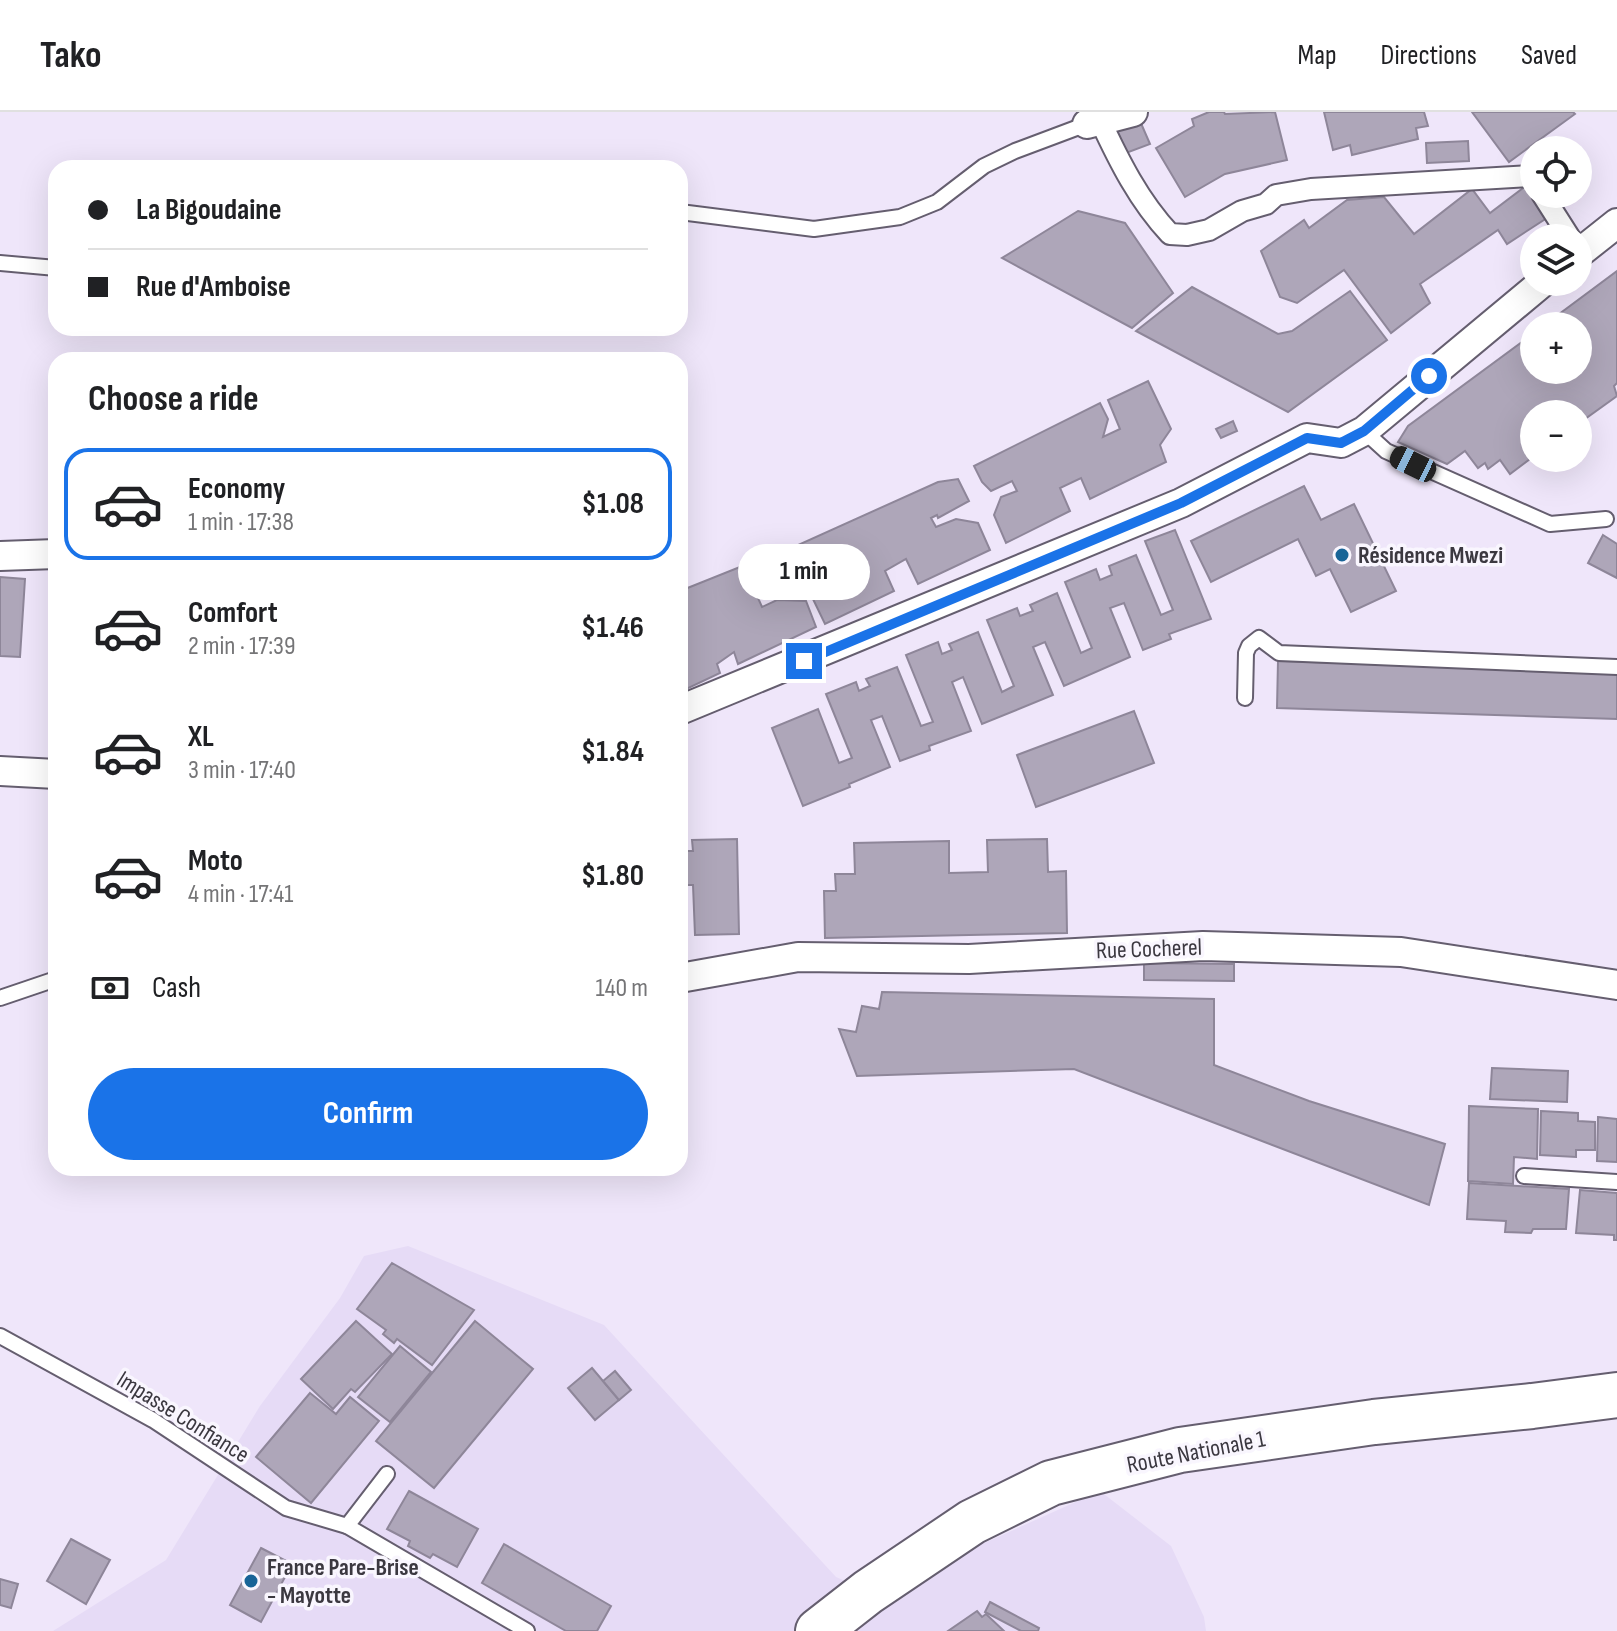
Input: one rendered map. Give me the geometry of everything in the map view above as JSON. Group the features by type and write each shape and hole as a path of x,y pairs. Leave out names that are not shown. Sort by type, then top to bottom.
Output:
{"main road":[{"name":"Route Nationale 1","path":"818,1631 868,1592 972,1522 1051,1483 1180,1450 1374,1422 1617,1395"}],"street":[{"path":"1133,112 1093,122 1153,216 1170,234 1187,235 1209,230 1242,211 1266,204 1276,195 1311,189 1520,176"},
{"path":"1592,239 1617,223"},
{"path":"688,707 1181,503 1307,438 1341,443 1364,431 1526,296"},
{"path":"0,556 48,554"},
{"path":"0,771 48,774"},
{"name":"Rue Cocherel","path":"688,976 798,957 969,959 1203,946 1401,952 1617,985"}],"lane":[{"path":"688,213 814,229 900,217 937,202 984,166 1093,122"},
{"path":"0,263 48,267"},
{"path":"1364,431 1386,451 1550,524 1606,519"},
{"path":"1245,698 1245,660 1249,646 1259,638 1279,653 1617,667"},
{"path":"0,998 48,982"},
{"path":"1524,1176 1617,1182"},
{"name":"Impasse Confiance","path":"0,1336 153,1420 286,1508 347,1526 527,1631"},
{"path":"347,1526 387,1474"}],"shaded area":[{"path":"408,1246 604,1325 836,1577 894,1602 980,1545 1100,1491 1171,1546 1204,1617 1206,1631 53,1631 166,1560 260,1406 340,1298 364,1256"}],"building":[{"path":"1209,112 1275,112 1287,160 1225,174 1185,197 1156,148 1194,126 1192,119"},
{"path":"1324,112 1424,112 1428,126 1416,128 1418,139 1352,155 1350,145 1333,150"},
{"path":"1472,112 1575,114 1545,136 1520,136 1520,154 1509,162"},
{"path":"1140,121 1150,144 1126,153 1117,130"},
{"path":"1468,141 1469,161 1427,163 1426,143"},
{"path":"1472,189 1490,213 1520,190 1520,208 1544,208 1550,216 1538,224 1520,224 1520,236 1507,244 1498,230 1420,284 1430,303 1391,333 1344,270 1297,303 1280,297 1261,251 1304,220 1309,228 1347,200 1384,197 1414,234"},
{"path":"1078,211 1125,223 1173,293 1132,328 1002,258"},
{"path":"1617,271 1617,383 1614,386 1617,396 1592,414 1592,400 1520,400 1520,466 1510,474 1500,460 1488,469 1485,463 1478,468 1465,451 1447,464 1398,442 1408,426 1520,343 1520,384 1592,384 1592,312 1562,312 1583,296 1592,296 1592,290"},
{"path":"1192,287 1278,334 1292,331 1350,291 1387,340 1288,412 1136,331"},
{"path":"1148,381 1171,429 1160,445 1166,462 1090,499 1081,478 1060,488 1070,511 1006,543 994,515 1001,497 1017,491 1012,481 991,491 974,466 1100,403 1108,419 1103,437 1120,429 1108,400"},
{"path":"1233,421 1237,431 1221,438 1216,429"},
{"path":"958,479 969,501 938,518 937,515 931,518 936,527 956,519 978,523 990,550 918,584 906,559 885,571 894,591 825,624 813,599 832,575 828,566 821,568 798,545 938,482"},
{"name":"Résidence Mwezi","path":"1304,486 1321,520 1354,504 1396,591 1351,612 1330,569 1316,576 1298,539 1211,582 1191,541"},
{"path":"1175,530 1211,619 1169,634 1171,639 1143,650 1124,603 1110,608 1130,657 1064,686 1045,642 1033,647 1053,695 982,724 963,677 952,682 971,731 929,746 930,750 900,761 882,716 871,720 890,767 803,806 772,728 818,709 839,763 852,758 826,694 856,682 859,691 870,686 866,679 897,667 921,726 933,722 906,655 938,642 942,654 952,650 949,644 978,632 1002,692 1014,686 987,620 1017,608 1020,616 1033,611 1030,605 1057,593 1081,653 1092,648 1065,582 1096,569 1100,580 1112,575 1109,566 1136,555 1161,615 1173,610 1145,541"},
{"path":"1603,535 1617,544 1617,578 1588,563"},
{"path":"790,547 799,566 766,596 764,594 758,598 762,607 777,600 806,601 816,627 738,664 734,652 717,664 720,673 688,688 688,588"},
{"path":"0,577 25,579 20,657 0,656"},
{"path":"1278,661 1617,672 1617,719 1277,708"},
{"path":"1134,711 1154,763 1036,807 1017,755"},
{"path":"737,839 739,934 695,935 693,885 688,885 688,851 693,851 692,840"},
{"path":"1047,839 1048,872 1066,871 1067,933 825,938 824,891 836,891 835,874 855,874 854,843 949,841 949,873 988,872 987,840"},
{"path":"1144,963 1234,964 1234,981 1144,980"},
{"path":"882,992 1214,999 1214,1065 1309,1101 1445,1144 1429,1205 1074,1069 857,1076 839,1029 856,1032 862,1006 879,1009"},
{"path":"1492,1068 1568,1071 1567,1102 1490,1099"},
{"path":"1469,1106 1538,1109 1537,1159 1514,1157 1513,1184 1468,1181"},
{"path":"1541,1111 1578,1113 1578,1121 1595,1122 1595,1150 1576,1150 1576,1157 1540,1155"},
{"path":"1598,1117 1617,1119 1617,1162 1597,1161"},
{"path":"1469,1183 1569,1189 1566,1229 1505,1232 1506,1221 1467,1219"},
{"path":"1580,1190 1617,1193 1617,1240 1614,1240 1614,1235 1576,1233"},
{"path":"392,1263 474,1310 432,1365 397,1339 394,1343 383,1334 386,1330 357,1309"},
{"path":"356,1321 392,1354 355,1392 351,1389 333,1409 301,1379"},
{"path":"475,1321 533,1369 434,1488 376,1441"},
{"path":"400,1346 431,1372 390,1422 358,1397"},
{"path":"592,1368 619,1400 595,1420 568,1388"},
{"path":"615,1371 631,1390 619,1400 603,1381"},
{"path":"310,1393 336,1414 350,1397 379,1421 311,1503 256,1457"},
{"path":"409,1491 478,1529 457,1567 433,1554 430,1558 408,1546 410,1541 387,1529"},
{"path":"71,1539 110,1560 86,1604 47,1581"},
{"path":"504,1544 611,1606 597,1631 566,1631 482,1583"},
{"path":"261,1548 292,1564 261,1622 230,1605"},
{"path":"0,1579 18,1584 11,1608 0,1605"},
{"path":"990,1602 1039,1628 1038,1631 1021,1631 985,1612"},
{"path":"977,1611 982,1617 986,1614 1004,1631 948,1631"}],"place":[{"name":"Résidence Mwezi","path":"1342,555"},
{"name":"France Pare-Brise - Mayotte","path":"251,1581"}],"route":[{"path":"804,661 1181,503 1307,438 1341,443 1364,431 1429,376"}]}
